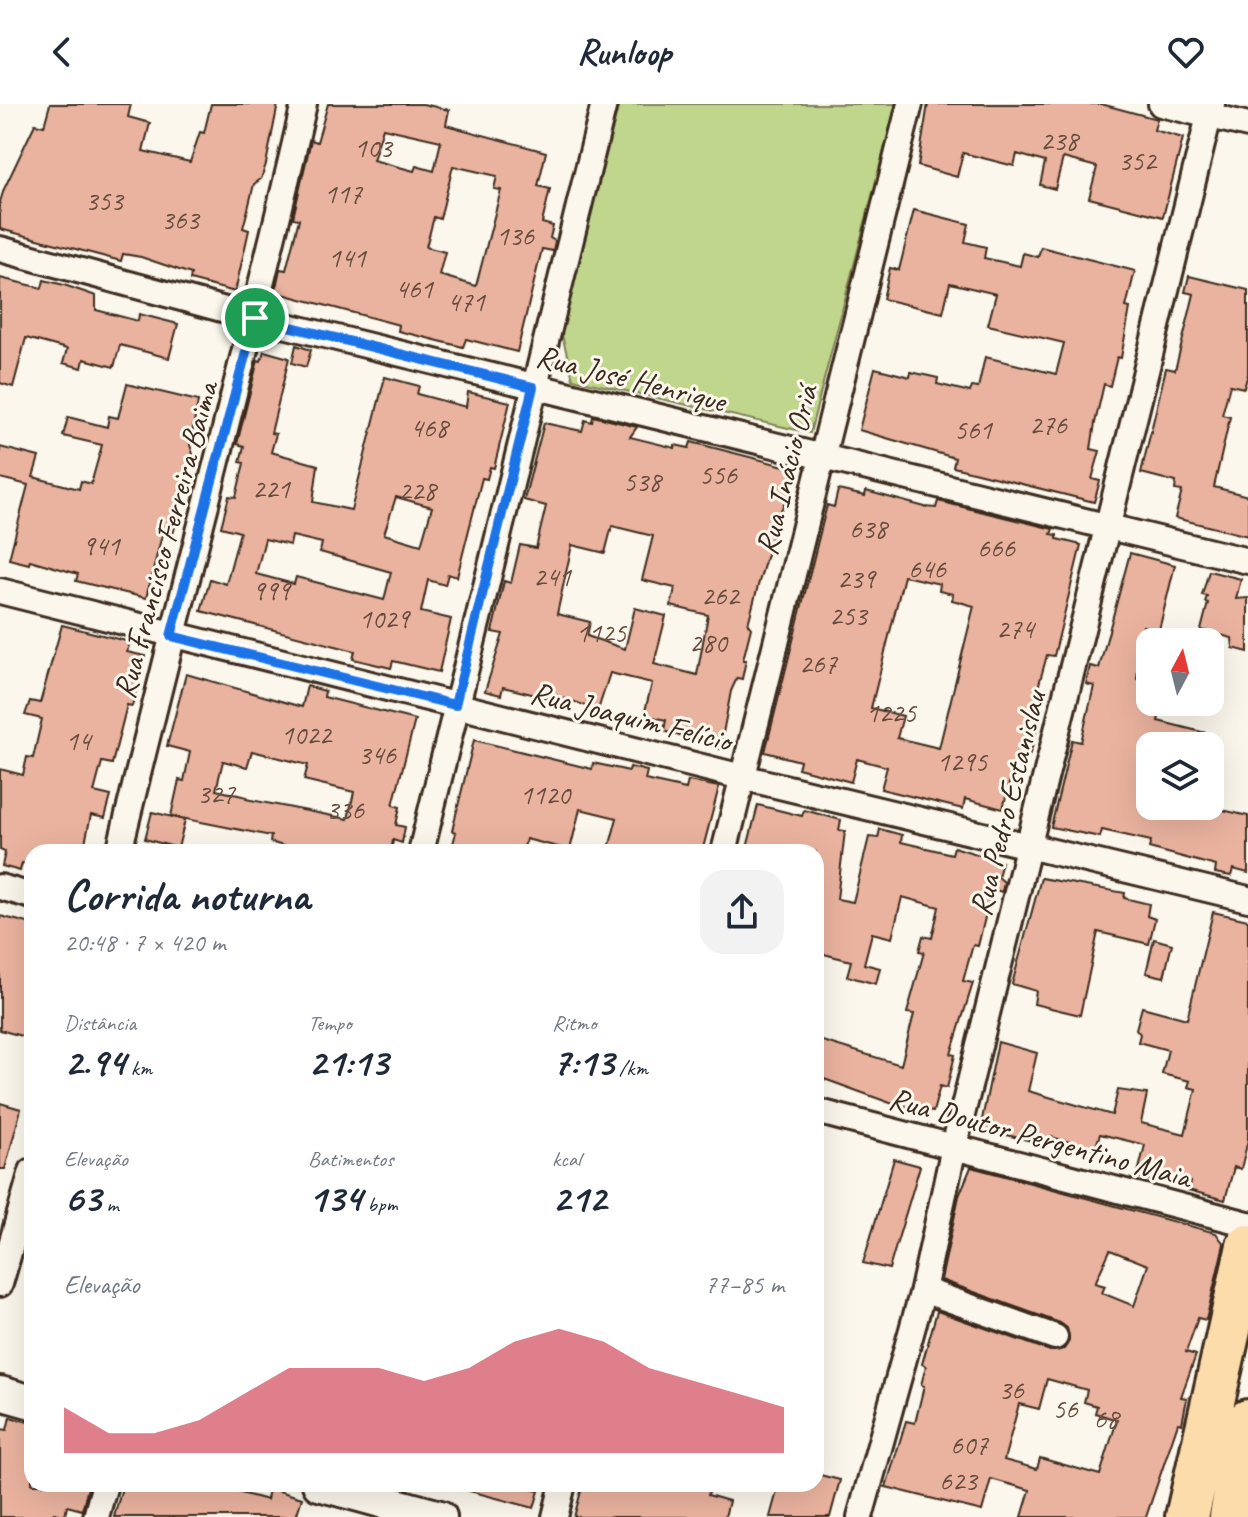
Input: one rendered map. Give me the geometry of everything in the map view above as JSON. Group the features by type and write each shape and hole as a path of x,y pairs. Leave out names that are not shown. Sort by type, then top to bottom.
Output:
{"highway":[{"path":"1187,1517 1248,1246"},
{"path":"1231,1517 1248,1421"}],"street":[{"name":"Rua Francisco Ferreira Baima","path":"121,844 171,636 255,318 304,104"},
{"path":"423,844 604,104"},
{"name":"Rua Inácio Oriá","path":"726,844 910,104"},
{"path":"1161,104 1211,110 1248,125"},
{"name":"Rua Pedro Estanislau","path":"860,1517 923,1290 954,1147 1211,110"},
{"name":"Rua José Henrique","path":"0,249 255,318 1248,561"},
{"name":"Rua Joaquim Felício","path":"0,591 742,777 1248,899"},
{"path":"0,887 24,894"},
{"name":"Rua Doutor Pergentino Maia","path":"824,1113 1248,1224"},
{"path":"0,1284 24,1199"},
{"path":"923,1290 1055,1337"},
{"path":"0,1393 24,1400"},
{"path":"96,1517 103,1492"},
{"path":"348,1492 440,1517"},
{"path":"555,1517 561,1492"}],"green space":[{"path":"619,104 896,104 810,433 573,379 561,331"}],"building":[{"path":"50,104 131,104 128,117 150,123 143,151 190,162 200,132 204,133 211,104 278,104 266,164 261,179 254,184 243,228 249,230 235,292 190,280 191,274 141,257 123,254 121,261 0,229 0,202 4,189 35,124 44,126"},
{"path":"328,104 423,104 449,110 446,125 546,152 538,186 550,189 542,223 553,226 550,238 555,241 553,251 542,249 517,352 466,339 463,347 398,331 399,325 275,292 280,269 286,270 299,219 293,218 311,140 317,142","holes":["383,128 441,141 434,171 416,166 414,171 373,160","453,166 497,176 494,189 501,190 476,286 439,275 445,252 426,247 434,217 440,219"]},
{"path":"928,104 1101,104 1157,119 1154,130 1183,138 1163,217 1089,198 1097,167 1063,158 1055,189 1040,185 1045,162 1017,154 1014,166 963,153 957,177 918,166"},
{"path":"914,210 969,224 965,242 986,247 984,258 1020,266 1023,253 1038,257 1041,247 1135,271 1126,307 1130,308 1121,358 1117,357 1110,386 1104,384 1095,423 1091,449 1100,451 1092,479 1100,481 1094,502 953,467 955,458 859,430 875,368 910,377 911,372 938,378 937,384 970,392 972,387 978,388 985,357 1056,374 1064,343 988,325 996,294 950,283 943,313 883,299 890,268 899,270"},
{"path":"1189,276 1248,290 1248,374 1244,388 1230,385 1222,415 1230,417 1214,487 1248,496 1248,536 1175,518 1182,491 1175,490 1176,482 1141,473 1166,368 1175,370 1186,327 1194,294 1185,292"},
{"path":"0,278 42,288 44,280 64,285 96,296 96,310 138,321 139,314 178,324 169,358 120,345 114,367 84,359 82,368 63,363 67,349 26,338 13,387 0,383"},
{"path":"296,345 311,350 306,367 292,363"},
{"path":"264,351 289,358 271,433 276,434 271,452 318,465 313,502 351,510 385,377 419,386 417,394 466,407 468,392 510,402 494,468 490,467 487,479 482,478 457,577 448,574 445,585 428,580 421,612 451,619 439,672 393,661 391,668 353,659 355,651 201,611 210,579 226,584 240,532 221,527 229,496 236,497 244,463 240,462 244,446 237,444 258,360 261,361","holes":["396,497 432,507 421,545 384,534","292,536 322,543 320,552 391,572 384,600 296,577 294,584 256,574 265,539 290,545"]},
{"path":"127,384 198,401 190,445 193,454 184,494 173,534 163,531 146,598 76,581 78,574 30,560 29,564 9,559 28,485 0,478 0,447 39,457 33,477 79,489 81,481 91,484 102,445 63,436 68,417 107,427 109,416 118,418"},
{"path":"593,416 637,427 630,437 675,448 675,445 689,448 691,442 796,469 787,505 784,504 778,516 759,582 748,624 751,628 742,679 737,678 731,691 720,749 664,731 666,720 644,715 652,683 610,673 598,710 549,693 548,698 503,687 501,695 485,691 503,634 492,632 504,581 511,583 520,545 536,548 546,506 524,500 544,423 582,431 585,420 592,422","holes":["612,526 653,536 642,580 675,588 671,606 708,615 697,675 654,664 666,616 635,608 625,649 587,636 590,622 557,614 572,545 605,553"]},
{"path":"838,490 865,496 866,491 925,507 936,508 938,501 1053,529 1051,534 1057,535 1057,539 1081,545 1054,656 1047,655 1030,717 1039,719 1032,748 1028,758 1016,755 1003,809 965,799 963,809 881,789 887,767 857,759 851,782 798,768 800,761 765,752 827,505 834,507","holes":["904,576 940,584 939,591 953,594 952,600 974,606 939,748 897,738 903,716 871,708"]},
{"path":"1130,553 1175,565 1159,628 1136,628 1136,716 1159,716 1158,721 1202,732 1136,732 1136,820 1224,820 1224,810 1248,816 1248,873 1233,869 1231,876 1215,873 1216,866 1149,848 1151,841 1102,830 1100,837 1051,827 1072,740 1081,742 1094,686 1086,684 1090,666 1099,668"},
{"path":"1209,571 1241,579 1236,599 1248,598 1248,652 1233,648 1232,638 1224,636 1224,628 1202,628 1208,603 1205,602 1207,596 1202,595"},
{"path":"62,625 130,642 127,652 145,656 132,706 127,705 112,764 102,762 94,792 111,796 105,818 91,815 85,844 24,844 24,864 20,871 2,866 5,852 0,850 0,769 23,775 27,757 33,758 42,719 25,715 30,701 40,703"},
{"path":"186,674 302,707 307,686 325,691 324,697 415,720 393,805 400,807 396,825 405,827 402,843 393,840 392,844 277,844 270,842 271,836 171,816 179,780 184,781 190,752 167,746","holes":["252,751 308,765 304,780 354,792 348,819 216,790 223,761 247,767"]},
{"path":"474,740 592,769 593,763 629,771 630,767 647,771 645,780 686,789 688,781 719,787 704,844 610,844 617,818 580,809 571,844 546,844 526,839 525,844 453,844 456,832 452,831"},
{"path":"758,805 802,816 804,810 841,820 839,830 845,831 837,899 853,902 869,837 878,838 880,829 902,835 901,842 952,854 954,847 1002,862 998,877 1004,882 1002,892 992,889 978,946 973,945 963,981 973,983 951,1054 955,1055 947,1088 940,1086 933,1112 893,1104 824,1079 824,1041 901,1065 914,1014 907,1013 924,952 919,951 923,936 932,938 939,907 902,897 892,938 872,933 864,964 880,968 876,984 847,976 851,961 824,954 824,844 748,844"},
{"path":"152,812 185,820 179,844 145,839"},
{"path":"1041,878 1125,893 1124,898 1149,904 1147,916 1155,919 1149,944 1098,932 1080,1015 1034,1004 1036,991 1012,984"},
{"path":"1213,912 1248,920 1248,1140 1241,1169 1234,1167 1225,1200 1188,1190 1190,1182 1155,1173 1154,1181 1137,1177 1145,1145 1100,1134 1095,1149 1051,1137 1049,1145 980,1129 998,1042 1037,1053 1028,1091 1112,1115 1118,1090 1147,1094 1141,1123 1185,1134 1196,1089 1188,1087 1190,1081 1162,1074 1168,1050 1138,1042 1140,1034 1136,1029 1142,1007 1187,1019"},
{"path":"0,916 24,922 24,1037 0,1030"},
{"path":"1154,939 1172,944 1164,977 1146,973"},
{"path":"0,1103 21,1109 5,1169 0,1169"},
{"path":"894,1159 920,1166 889,1269 863,1263"},
{"path":"971,1167 1216,1233 1224,1244 1206,1320 1198,1318 1186,1352 1196,1355 1181,1397 1187,1398 1182,1424 1178,1423 1146,1517 1022,1517 1030,1490 991,1479 982,1511 886,1487 906,1421 915,1423 924,1386 921,1385 926,1366 922,1364 937,1311 1050,1351 1064,1349 1069,1341 1067,1328 1060,1323 941,1280 959,1196","holes":["1110,1250 1148,1265 1134,1306 1102,1293 1105,1286 1095,1283","1047,1379 1087,1390 1084,1402 1097,1406 1095,1413 1117,1420 1100,1475 1040,1458 1037,1469 1004,1460 1019,1404 1039,1409"]},
{"path":"10,1417 24,1421 24,1492 87,1492 82,1510 67,1506 65,1516 54,1513 53,1517 0,1517 0,1429 7,1430"},
{"path":"824,1476 840,1480 830,1517 770,1517 777,1492 824,1492"},
{"path":"121,1492 237,1492 267,1500 268,1492 282,1492 302,1498 296,1517 114,1517"},
{"path":"473,1492 539,1492 534,1508"},
{"path":"581,1492 709,1492 708,1495 729,1501 725,1517 574,1517"}],"route":[{"path":"255,318 533,387 455,705 171,636 255,318"}]}
